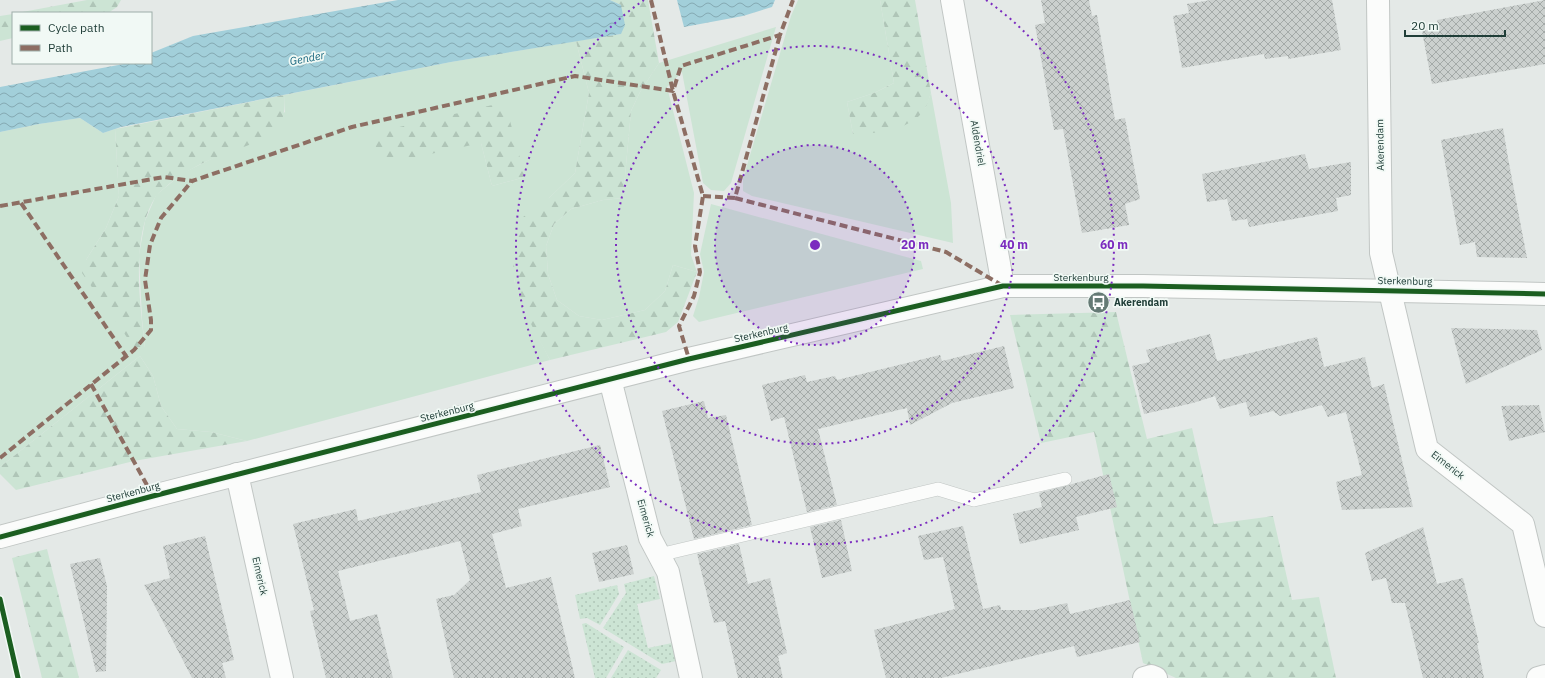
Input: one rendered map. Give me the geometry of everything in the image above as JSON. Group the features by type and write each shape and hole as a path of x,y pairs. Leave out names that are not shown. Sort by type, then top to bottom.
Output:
{"street":[{"name":"Aldendriel","path":"952,0 1003,286"},
{"name":"Akerendam","path":"1378,0 1381,253 1389,290"},
{"name":"Sterkenburg","path":"0,537 237,474 696,357 1003,286 1143,286 1545,294"},
{"name":"Eimerick","path":"1389,290 1427,449 1523,524 1545,616"},
{"name":"Eimerick","path":"610,380 650,538 668,572 691,678"},
{"name":"Eimerick","path":"237,474 282,678"},
{"path":"1144,678 1151,676 1156,678"},
{"path":"1538,678 1545,676"}],"lane":[{"path":"659,555 938,489 974,500 1065,479"}],"green space":[{"path":"87,0 121,0 117,7 110,12 22,12"},
{"path":"610,0 648,0 659,63 640,92 631,111 623,198 603,200 571,209 554,224 546,246 548,274 557,300 579,316 602,320 645,310 665,291 673,265 697,272 678,322 666,332 550,360 529,320 519,298 516,287 513,264 516,235 519,220 549,198 575,173 589,93 576,41 621,34 621,5"},
{"path":"798,0 880,0 894,83 874,93 847,102 853,134 925,108 931,93 951,203 953,243 752,196 743,191 743,179 791,16"},
{"path":"880,0 915,0 931,93 921,114 905,125 888,131 853,134 847,102 874,93 894,83"},
{"path":"12,14 12,38 0,41 0,16"},
{"path":"776,27 731,183 724,191 711,190 703,183 682,72 667,87 694,193 691,255 697,272 673,265 665,291 645,310 602,320 579,316 557,300 548,274 546,246 554,224 571,209 603,200 623,198 631,111 640,92 659,63"},
{"path":"576,41 589,93 575,173 549,198 514,280 525,311 550,360 247,441 211,432 177,429 161,406 153,376 140,356 0,467 0,132 80,118 103,133 115,129 119,196 106,228 86,260 145,348 139,255 145,221 156,195 183,173 219,155 285,112 284,95 451,62","holes":["481,143 525,177 492,186"]},
{"path":"284,95 282,121 275,130 261,140 226,153 193,168 175,180 156,196 148,212 140,250 139,291 145,348 140,356 82,273 86,260 106,228 119,196 115,129"},
{"path":"505,102 525,177 492,186 481,143 389,163 376,150 374,133"},
{"path":"711,204 921,261 923,269 699,322 693,316 699,297 704,272 700,254"},
{"path":"1116,312 1147,439 1192,428 1214,524 1273,516 1292,600 1319,597 1336,678 1176,678 1143,663 1094,432 1041,443 1010,315"},
{"path":"140,356 153,376 161,406 177,429 211,432 247,441 134,461 16,490 0,474 0,467"},
{"path":"47,549 79,678 42,678 12,558"},
{"path":"654,576 660,599 637,604 648,648 672,643 676,661 662,664 603,628 626,593 624,584"},
{"path":"617,585 619,594 600,625 587,618 580,619 575,595"},
{"path":"586,623 624,647 606,678 595,678 582,624"},
{"path":"628,650 661,670 656,678 611,678"}],"water":[{"name":"Gender","path":"398,0 610,0 621,5 625,25 621,34 451,62 121,127 103,133 80,118 0,132 0,87 124,64 152,64 152,53 193,36"},
{"path":"677,0 775,0 772,7 743,16 684,27"}],"building":[{"path":"1041,0 1089,0 1092,16 1097,15 1115,120 1125,118 1140,199 1125,204 1129,225 1082,233 1063,129 1054,130 1035,25 1045,23"},
{"path":"1211,0 1332,0 1341,50 1288,59 1288,56 1265,59 1264,54 1182,68 1173,16 1189,13 1187,4"},
{"path":"1545,0 1545,64 1432,84 1422,31 1439,28 1437,20"},
{"path":"1503,128 1527,258 1477,257 1475,242 1460,245 1441,140"},
{"path":"1305,154 1309,169 1351,162 1351,195 1336,198 1338,211 1249,227 1247,219 1232,221 1227,199 1207,202 1202,174"},
{"path":"1451,328 1537,330 1542,350 1466,384"},
{"path":"1210,334 1217,361 1317,337 1324,367 1365,357 1372,388 1384,384 1413,507 1342,510 1336,482 1362,475 1346,412 1328,417 1322,405 1280,416 1273,411 1250,417 1246,402 1220,409 1215,396 1193,403 1144,414 1132,366 1150,362 1146,350"},
{"path":"1004,346 1014,388 952,403 910,425 907,408 818,429 837,505 807,512 784,417 771,421 762,385 805,375 807,382 835,376 837,380 940,355 942,361"},
{"path":"704,401 708,418 726,415 752,525 694,539 662,411"},
{"path":"1539,405 1545,432 1509,441 1501,406"},
{"path":"600,445 610,487 518,509 522,526 492,534 506,588 551,577 575,678 454,678 436,599 454,595 470,580 460,541 338,571 350,621 377,614 393,678 326,678 310,611 314,610 293,524 356,509 358,521 481,492 477,475"},
{"path":"1109,474 1117,507 1076,517 1079,530 1020,544 1013,514 1042,507 1039,493"},
{"path":"841,520 852,571 822,578 810,527"},
{"path":"963,526 983,609 1000,605 1001,610 1034,610 1067,603 1070,614 1130,600 1140,642 1077,657 1074,646 941,678 886,678 874,630 955,609 943,557 924,560 918,536"},
{"path":"1423,527 1437,584 1463,578 1479,643 1477,643 1484,678 1423,678 1405,603 1392,603 1386,578 1372,581 1365,553"},
{"path":"205,536 234,660 222,663 226,678 192,678 144,585 170,578 163,546"},
{"path":"739,544 748,584 770,578 787,653 778,656 783,678 738,678 725,621 714,623 697,554"},
{"path":"627,545 634,574 599,582 592,553"},
{"path":"100,558 107,586 106,671 96,672 70,564"}],"marked path":[{"path":"651,0 673,91 703,196 695,246 700,272 694,296 679,326 689,359"},
{"path":"0,206 164,177 192,181 352,127 575,76 673,91 681,66 780,35 793,0"},
{"path":"703,196 735,198 780,35"},
{"path":"0,458 134,350 151,330 145,280 150,245 161,218 192,181"},
{"path":"735,198 946,252 1003,286"},
{"path":"21,203 126,356"},
{"path":"91,384 153,496"}],"cycle path":[{"path":"0,537 153,496 689,359 1003,286 1143,286 1545,294"},
{"path":"0,599 18,678"}],"place":[{"name":"Akerendam","path":"1099,302"}]}
